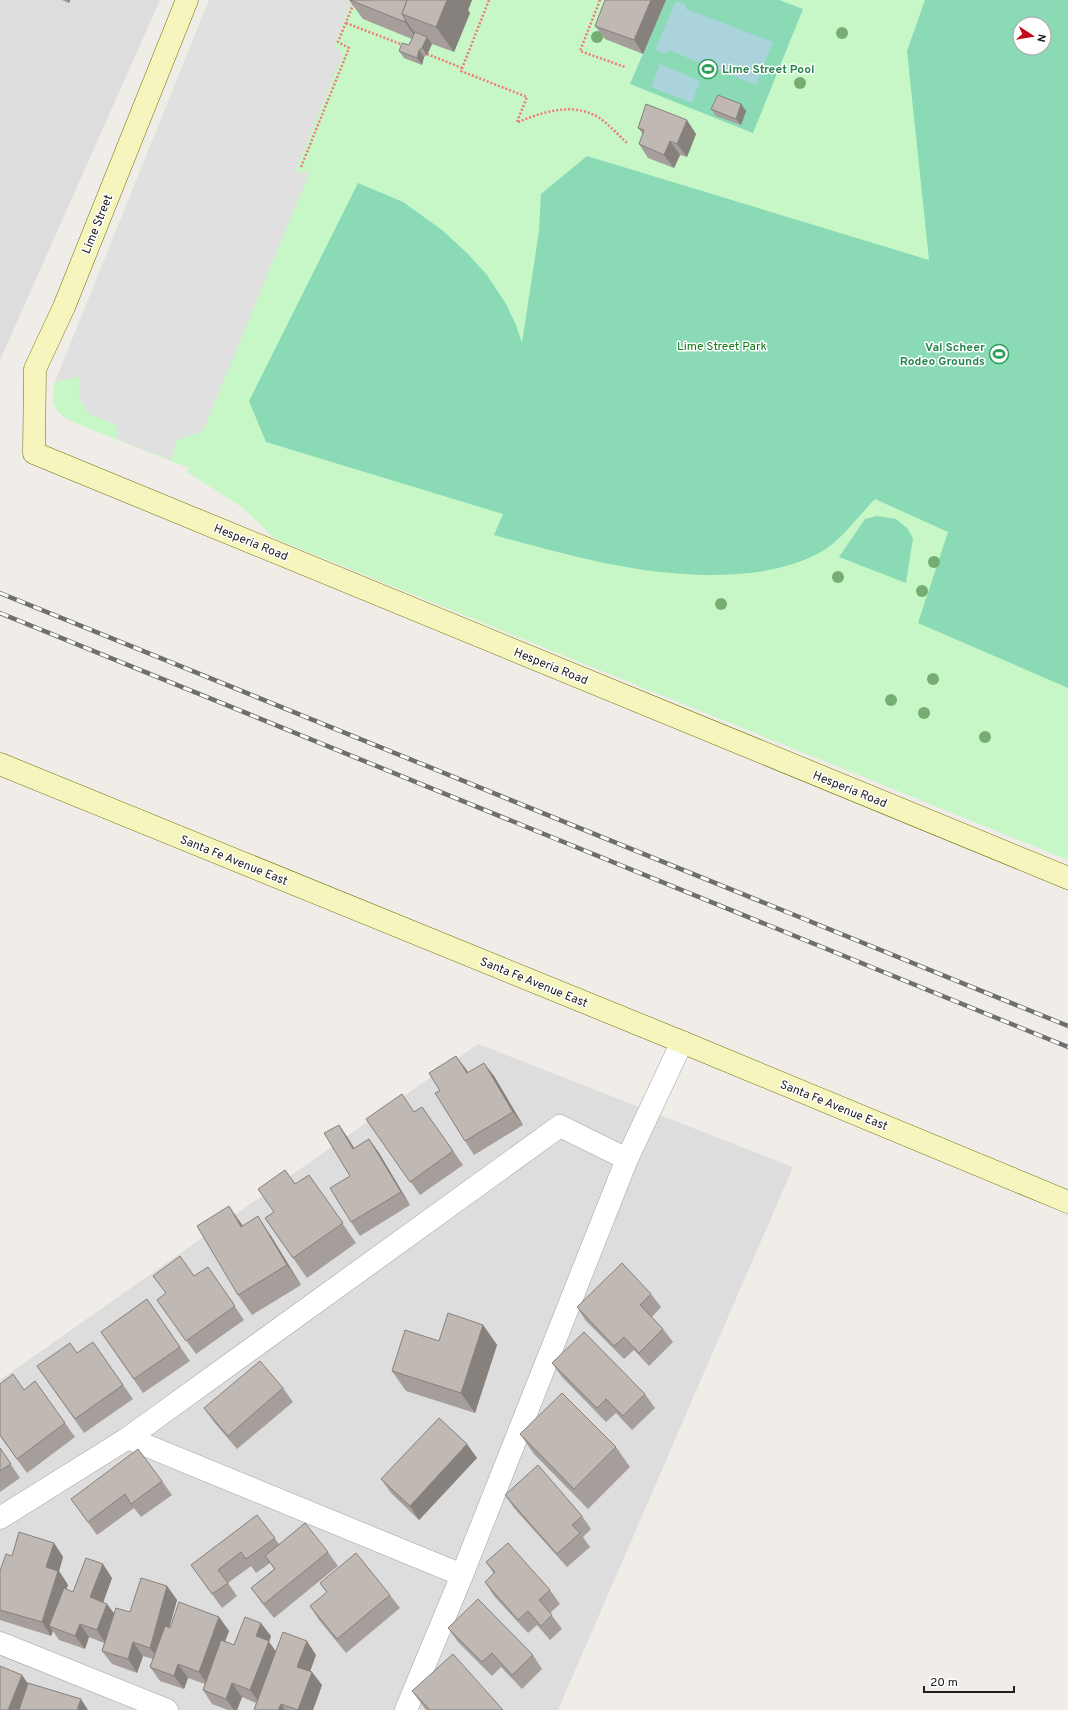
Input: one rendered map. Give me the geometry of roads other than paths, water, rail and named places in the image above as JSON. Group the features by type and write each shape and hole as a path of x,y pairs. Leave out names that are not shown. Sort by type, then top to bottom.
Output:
{"street":[{"name":"Lime Street","path":"34,453 35,369 64,307 187,0"},
{"name":"Hesperia Road","path":"34,453 1068,878"},
{"name":"Santa Fe Avenue East","path":"0,764 682,1042 1068,1202"},
{"path":"406,1710 462,1575 627,1159 682,1042"},
{"path":"0,1518 128,1438 560,1126 627,1159"},
{"path":"128,1438 462,1575"},
{"path":"0,1643 168,1710"}],"water":[{"path":"676,1 686,5 686,9 773,42 756,85 668,50 667,54 655,50"},
{"path":"660,64 700,81 692,103 651,87"}],"railway":[{"path":"0,593 1068,1026"},
{"path":"0,613 1068,1047"}],"place":[{"name":"Lime Street Pool","path":"708,69"},
{"name":"Val Scheer Rodeo Grounds","path":"999,354"}],"park label":[{"name":"Lime Street Park","path":"722,346"}]}
